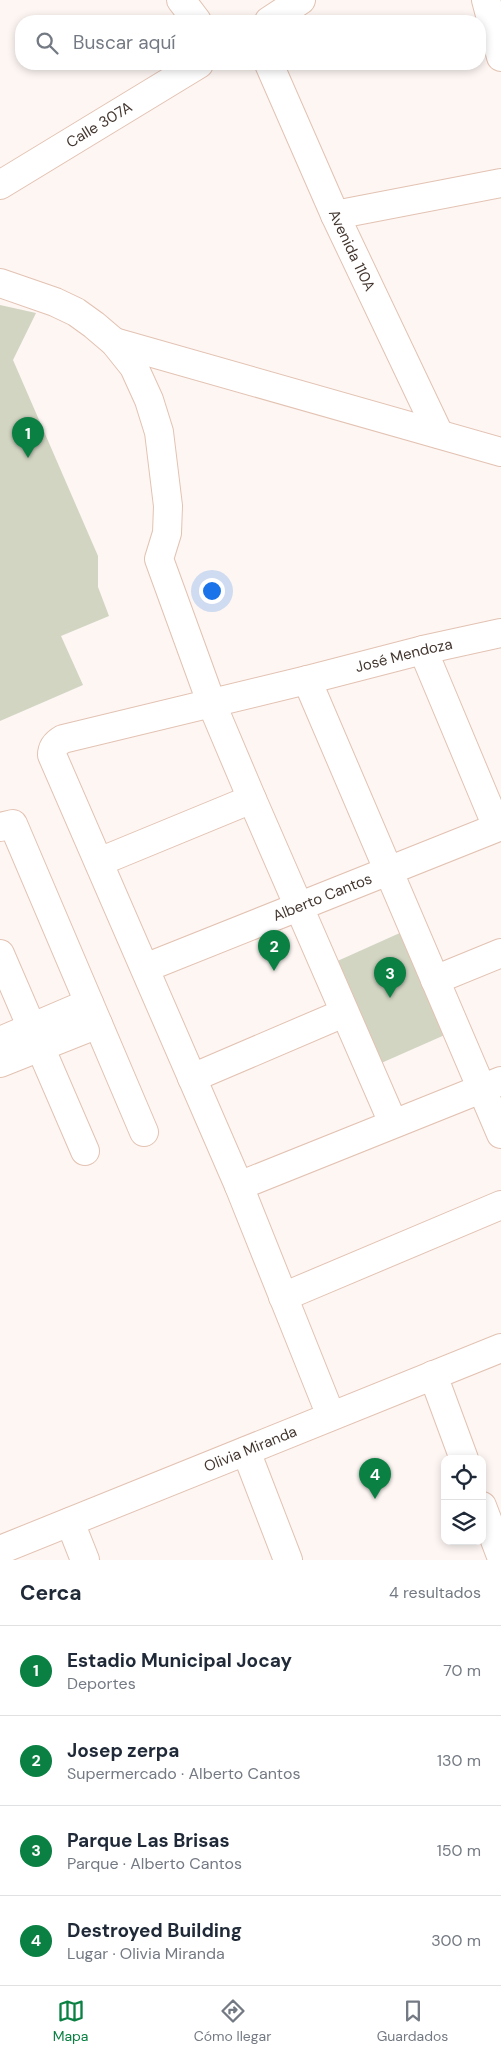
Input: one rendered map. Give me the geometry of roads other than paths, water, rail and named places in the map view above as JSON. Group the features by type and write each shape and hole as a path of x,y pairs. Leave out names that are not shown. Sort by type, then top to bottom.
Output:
{"street":[{"path":"181,0 192,15"},
{"path":"278,15 301,0"},
{"path":"486,0 501,57"},
{"name":"Calle 307A","path":"0,185 189,70"},
{"name":"Avenida 110A","path":"272,70 335,215 439,434"},
{"path":"335,215 501,183"},
{"path":"0,283 76,312 114,342 134,367 149,400 159,432 168,506 167,533 160,560 211,702 393,1123"},
{"path":"114,342 501,452"},
{"name":"José Mendoza","path":"99,862 52,755 54,745 63,739 423,650 501,633"},
{"path":"423,650 499,826"},
{"path":"307,680 435,980 492,1084 501,1134"},
{"path":"252,799 99,862 238,1186 331,1416"},
{"path":"0,827 13,824 144,1132"},
{"name":"Alberto Cantos","path":"144,968 499,826"},
{"path":"435,980 501,953"},
{"path":"0,954 85,1151"},
{"path":"0,1064 36,1037 94,1013"},
{"path":"192,1078 344,1013"},
{"path":"0,1041 36,1037"},
{"path":"238,1186 492,1084"},
{"path":"283,1297 501,1205"},
{"name":"Olivia Miranda","path":"0,1550 501,1348"},
{"path":"433,1375 463,1455"},
{"path":"246,1451 288,1560"},
{"path":"486,1517 501,1556"},
{"path":"70,1522 85,1560"}],"place":[{"name":"Estadio Municipal Jocay","path":"28,458"},
{"name":"Josep zerpa","path":"274,971"},
{"name":"Parque Las Brisas","path":"390,998"},
{"name":"Destroyed Building","path":"375,1499"}]}
